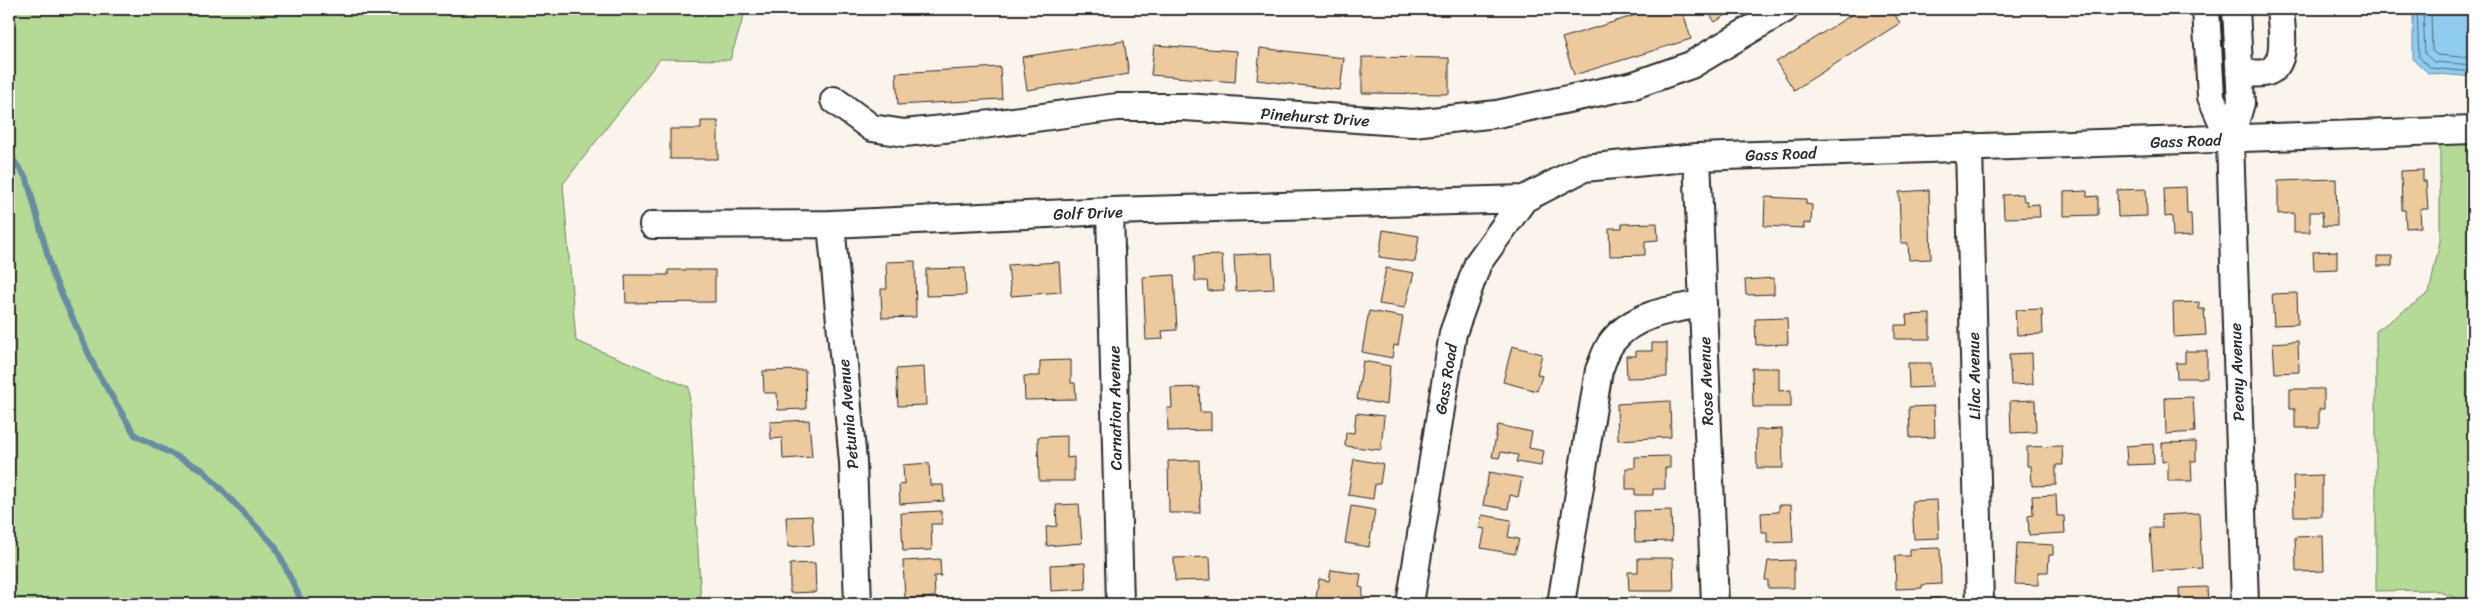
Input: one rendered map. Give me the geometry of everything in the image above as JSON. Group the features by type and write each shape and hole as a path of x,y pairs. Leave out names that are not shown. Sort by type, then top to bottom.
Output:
{"street":[{"name":"Pinehurst Drive","path":"834,100 872,128 904,133 983,125 1117,107 1185,107 1413,123 1497,114 1634,85 1691,65 1785,9"},
{"path":"2206,9 2211,97 2230,140"},
{"path":"2230,140 2241,103 2236,9"},
{"path":"2240,73 2264,73 2278,63 2281,52 2280,9"},
{"name":"Gass Road","path":"1410,604 1453,333 1478,263 1524,199 1584,168 1697,158 2473,130"},
{"name":"Peony Avenue","path":"2230,140 2245,604"},
{"name":"Lilac Avenue","path":"1969,147 1980,604"},
{"name":"Rose Avenue","path":"1697,158 1715,604"},
{"name":"Golf Drive","path":"653,224 831,224 1110,211 1524,199"},
{"name":"Carnation Avenue","path":"1110,211 1120,604"},
{"name":"Petunia Avenue","path":"831,224 853,462 858,604"},
{"path":"1561,604 1599,370 1611,342 1631,325 1665,310 1703,304"}],"green space":[{"path":"9,9 746,9 730,60 660,59 563,184 576,341 689,387 701,604 9,604"},
{"path":"2473,130 2473,604 2434,590 2376,591 2376,331 2429,293 2440,241 2440,131"}],"water":[{"path":"2413,9 2473,9 2473,77 2428,73 2413,59"}],"building":[{"path":"1655,9 1682,9 1691,39 1574,75 1562,38"},
{"path":"1706,9 1735,9 1715,22"},
{"path":"1861,9 1891,9 1900,23 1794,90 1776,62"},
{"path":"1124,41 1129,74 1027,90 1022,57"},
{"path":"1154,45 1237,51 1235,82 1151,75"},
{"path":"1260,48 1344,58 1340,90 1257,80"},
{"path":"1362,57 1449,58 1449,94 1362,93"},
{"path":"1000,67 1002,99 898,105 896,73"},
{"path":"701,121 718,121 718,159 670,159 670,129 701,129"},
{"path":"2423,170 2423,181 2426,181 2428,209 2420,209 2421,227 2406,228 2405,210 2402,210 2401,171"},
{"path":"2336,179 2337,226 2323,226 2322,212 2310,212 2310,232 2294,232 2294,213 2278,214 2278,181"},
{"path":"2186,187 2187,214 2191,214 2192,236 2173,237 2172,216 2165,217 2164,188"},
{"path":"2146,189 2147,216 2118,217 2117,190"},
{"path":"1929,190 1931,259 1909,260 1908,243 1901,243 1899,192"},
{"path":"2087,191 2087,197 2098,196 2098,215 2064,216 2064,192"},
{"path":"2023,194 2027,205 2039,204 2040,217 2004,218 2003,195"},
{"path":"1765,197 1806,199 1806,204 1812,205 1811,224 1804,223 1804,228 1764,226"},
{"path":"1657,223 1658,240 1645,241 1645,255 1610,256 1609,228 1622,228 1622,224"},
{"path":"1383,230 1419,236 1415,262 1379,257"},
{"path":"2337,251 2337,269 2314,270 2313,252"},
{"path":"1272,253 1274,289 1236,291 1234,255"},
{"path":"1222,255 1224,290 1208,291 1207,281 1195,281 1194,256"},
{"path":"2377,256 2392,256 2392,266 2377,266"},
{"path":"915,261 916,317 882,318 881,289 887,289 886,262"},
{"path":"1059,262 1061,292 1011,296 1008,265"},
{"path":"965,268 966,295 926,296 926,269"},
{"path":"1386,268 1414,273 1405,308 1379,304"},
{"path":"668,270 715,270 715,302 626,303 625,275 668,275"},
{"path":"1174,275 1177,330 1162,331 1163,339 1146,340 1143,277"},
{"path":"1774,278 1774,294 1746,295 1745,280"},
{"path":"2297,293 2298,324 2274,325 2272,294"},
{"path":"2199,302 2199,309 2204,309 2206,335 2174,337 2173,303"},
{"path":"2042,309 2043,334 2017,335 2015,310"},
{"path":"1369,311 1403,317 1398,346 1394,345 1392,358 1362,352"},
{"path":"1930,314 1930,339 1895,339 1895,325 1907,325 1906,315"},
{"path":"1787,318 1788,344 1756,345 1755,319"},
{"path":"2298,341 2299,372 2275,373 2273,343"},
{"path":"1652,343 1667,343 1667,377 1627,378 1626,356 1636,356 1636,351 1652,351"},
{"path":"1512,346 1542,354 1537,374 1542,376 1537,391 1503,382"},
{"path":"2185,351 2207,351 2207,378 2177,378 2176,363 2185,363"},
{"path":"2032,353 2033,384 2011,385 2009,354"},
{"path":"1071,360 1071,383 1075,383 1076,399 1025,400 1024,376 1040,376 1040,361"},
{"path":"1363,361 1390,366 1387,405 1357,399"},
{"path":"1908,363 1931,363 1932,387 1909,388"},
{"path":"924,367 926,405 898,406 896,369"},
{"path":"1752,368 1779,368 1779,391 1791,390 1791,407 1753,407"},
{"path":"805,370 806,409 778,410 777,393 764,393 763,371"},
{"path":"1199,387 1200,412 1211,412 1211,430 1168,431 1167,408 1172,408 1171,388"},
{"path":"2290,389 2324,389 2324,409 2319,409 2319,428 2295,428 2295,409 2290,409"},
{"path":"2193,397 2195,432 2166,434 2165,398"},
{"path":"2035,400 2036,432 2011,433 2010,401"},
{"path":"1670,401 1671,437 1618,440 1617,404"},
{"path":"1934,406 1935,437 1910,438 1909,407"},
{"path":"1356,413 1384,416 1381,450 1345,446 1346,432 1354,433"},
{"path":"809,420 812,457 783,459 782,438 771,439 770,422"},
{"path":"1498,425 1532,432 1529,448 1544,451 1541,466 1516,462 1518,455 1501,452 1499,458 1492,457"},
{"path":"1782,429 1783,468 1757,468 1756,430"},
{"path":"1067,436 1067,458 1074,457 1074,481 1039,481 1038,437"},
{"path":"2196,442 2196,461 2191,461 2192,481 2168,481 2168,461 2162,462 2162,443"},
{"path":"2153,444 2154,464 2127,465 2126,446"},
{"path":"2062,446 2063,465 2056,465 2056,485 2032,486 2031,466 2027,466 2027,447"},
{"path":"1670,456 1670,468 1665,468 1665,489 1653,489 1653,495 1635,495 1635,489 1626,489 1626,468 1635,468 1635,457"},
{"path":"1354,459 1383,464 1380,484 1375,484 1373,499 1348,495"},
{"path":"1199,460 1200,513 1169,513 1168,461"},
{"path":"929,463 930,485 943,485 944,501 900,504 899,485 904,484 903,465"},
{"path":"1489,472 1522,478 1518,497 1510,495 1508,509 1483,505"},
{"path":"2322,475 2322,516 2294,516 2293,476"},
{"path":"2056,495 2057,516 2064,516 2065,533 2029,535 2028,516 2033,515 2032,496"},
{"path":"1937,500 1939,538 1914,539 1912,501"},
{"path":"1079,504 1082,543 1047,546 1046,527 1057,526 1056,505"},
{"path":"1779,505 1791,505 1793,542 1767,543 1767,532 1762,532 1761,513 1779,512"},
{"path":"1351,506 1375,510 1369,547 1345,543"},
{"path":"1671,510 1672,541 1635,542 1634,511"},
{"path":"941,511 942,524 931,524 932,550 903,551 901,513"},
{"path":"2199,513 2202,568 2153,571 2150,528 2162,528 2161,515"},
{"path":"1482,515 1511,520 1508,537 1519,539 1515,554 1481,548 1485,529 1479,528"},
{"path":"812,516 814,545 788,547 786,517"},
{"path":"2323,536 2324,571 2296,572 2295,537"},
{"path":"2017,543 2053,545 2053,555 2049,555 2048,572 2038,572 2038,585 2015,584"},
{"path":"1940,548 1941,584 1922,585 1922,588 1896,589 1895,556 1910,556 1910,549"},
{"path":"1210,557 1211,580 1175,581 1174,558"},
{"path":"1638,558 1673,558 1674,591 1629,591 1628,572 1638,572"},
{"path":"940,559 941,576 934,576 935,597 905,599 903,561"},
{"path":"1794,560 1794,588 1768,588 1768,580 1765,580 1768,561"},
{"path":"815,563 816,592 790,593 790,564"},
{"path":"1085,563 1086,589 1051,591 1050,565"},
{"path":"1331,570 1361,574 1359,587 1363,588 1362,601 1356,600 1356,604 1315,604 1319,579 1329,581"},
{"path":"2207,587 2208,604 2180,604 2179,588"},
{"path":"1939,598 1940,604 1912,604 1911,600"},
{"path":"2041,598 2042,604 2017,604 2017,599"}],"waterway":[{"path":"9,154 27,179 53,275 96,370 135,435 203,470 275,546 303,604"}]}
